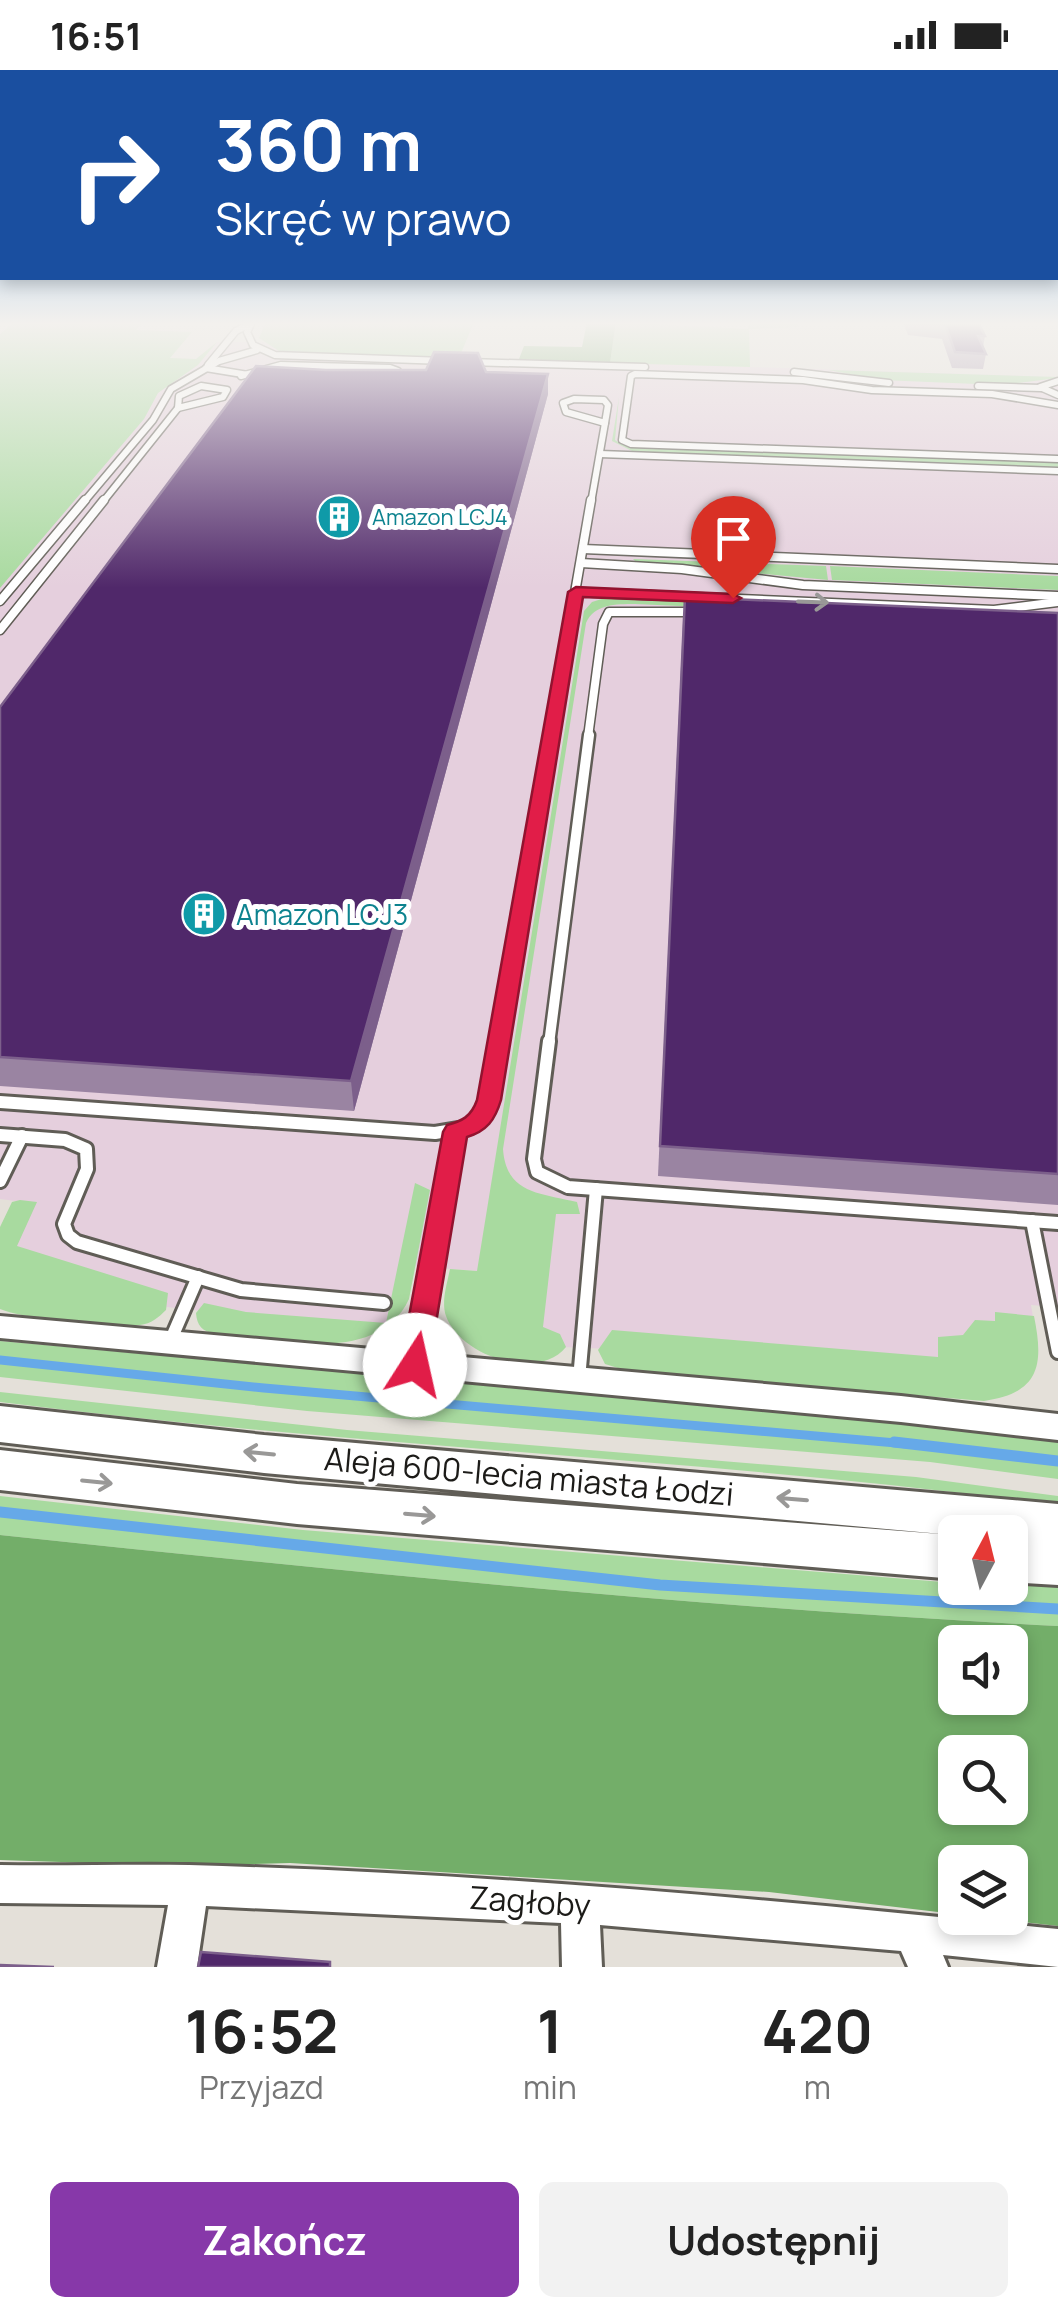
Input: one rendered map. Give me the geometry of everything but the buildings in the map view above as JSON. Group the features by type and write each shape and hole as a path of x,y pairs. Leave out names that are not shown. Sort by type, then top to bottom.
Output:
{"main road":[{"name":"Aleja 600-lecia miasta Łodzi","path":"0,1424 262,1454 890,1506 1058,1525"},
{"name":"Aleja 600-lecia miasta Łodzi","path":"0,1470 354,1509 938,1556"},
{"path":"1028,1561 1058,1563"}],"street":[{"path":"0,1327 1058,1427"},
{"name":"Zagłoby","path":"0,1884 190,1884 368,1890 580,1904 920,1950 1058,1948"},
{"path":"177,1967 190,1884"},
{"path":"580,1904 582,1967"}],"lane":[{"path":"0,601 159,411"},
{"path":"0,630 176,411"},
{"path":"565,411 605,423"},
{"path":"0,1102 456,1132 471,1127 484,1116 607,411"},
{"path":"627,411 622,440 631,444 1058,460"},
{"path":"600,454 1058,471"},
{"path":"584,549 1058,569"},
{"path":"581,563 682,569 803,585 1058,599"},
{"path":"576,592 994,610 1058,599"},
{"path":"705,612 623,610 609,612 603,624 534,1158 537,1172 546,1180 568,1187 1058,1223"},
{"path":"415,1365 456,1132"},
{"path":"0,1135 65,1140 86,1149 88,1169 64,1224 68,1235 77,1242 242,1290 384,1302"},
{"path":"0,1181 22,1136"},
{"path":"579,1380 596,1189"},
{"path":"1032,1222 1058,1352"},
{"path":"169,1344 198,1277"}],"shaded area":[{"path":"124,411 1058,411 1058,1307 1031,1305 1033,1317 1008,1365 563,1347 477,1271 413,1266 391,1320 376,1330 167,1307 149,1319 0,1305 0,1232 16,1201 0,1199 0,558"}],"green space":[{"path":"0,411 149,411 144,419 0,588"},
{"path":"618,411 615,440 623,445 1058,461 1058,468 634,452 612,441"},
{"path":"633,559 826,566 828,580 636,562"},
{"path":"830,566 1058,576 1058,590 832,580"},
{"path":"608,597 1058,612 1058,623 635,604 606,606 590,617 503,1149 506,1164 518,1183 539,1193 577,1202 580,1214 556,1214 543,1327 560,1334 566,1347 537,1363 519,1363 501,1360 467,1343 446,1316 444,1299 450,1269 477,1271 584,611 592,602"},
{"path":"415,1183 430,1190 409,1299 394,1320 373,1334 349,1341 293,1343 215,1334 199,1325 196,1313 204,1303 246,1312 386,1323"},
{"path":"12,1202 37,1202 17,1246 168,1293 166,1310 148,1323 127,1326 48,1319 0,1309 0,1227"},
{"path":"995,1312 1034,1316 1037,1362 1027,1384 1003,1397 984,1401 631,1372 605,1364 598,1350 612,1330 938,1357 938,1337 963,1335 975,1320 995,1321"},
{"path":"0,1341 833,1416 1058,1441 1058,1479 930,1462 307,1411 0,1377"},
{"path":"0,1392 347,1430 916,1477 1058,1496 1058,1505 794,1475 132,1417 0,1402"},
{"path":"0,1496 303,1530 938,1582 938,1605 1028,1605 1028,1586 1058,1585 1058,1626 660,1599 0,1535"},
{"path":"0,1535 660,1599 1058,1626 1058,1926 1028,1923 1028,1845 938,1845 938,1912 769,1892 290,1863 183,1866 0,1860"}],"waterway":[{"path":"0,1360 264,1388 919,1445"},
{"path":"894,1442 1058,1461"},
{"path":"0,1512 660,1585 1058,1609"}],"place":[{"name":"Amazon LCJ4","path":"339,517"},
{"name":"Amazon LCJ3","path":"204,914"}],"route":[{"path":"415,1365 456,1132 471,1127 484,1116 489,1100 576,592 733,598"}]}
